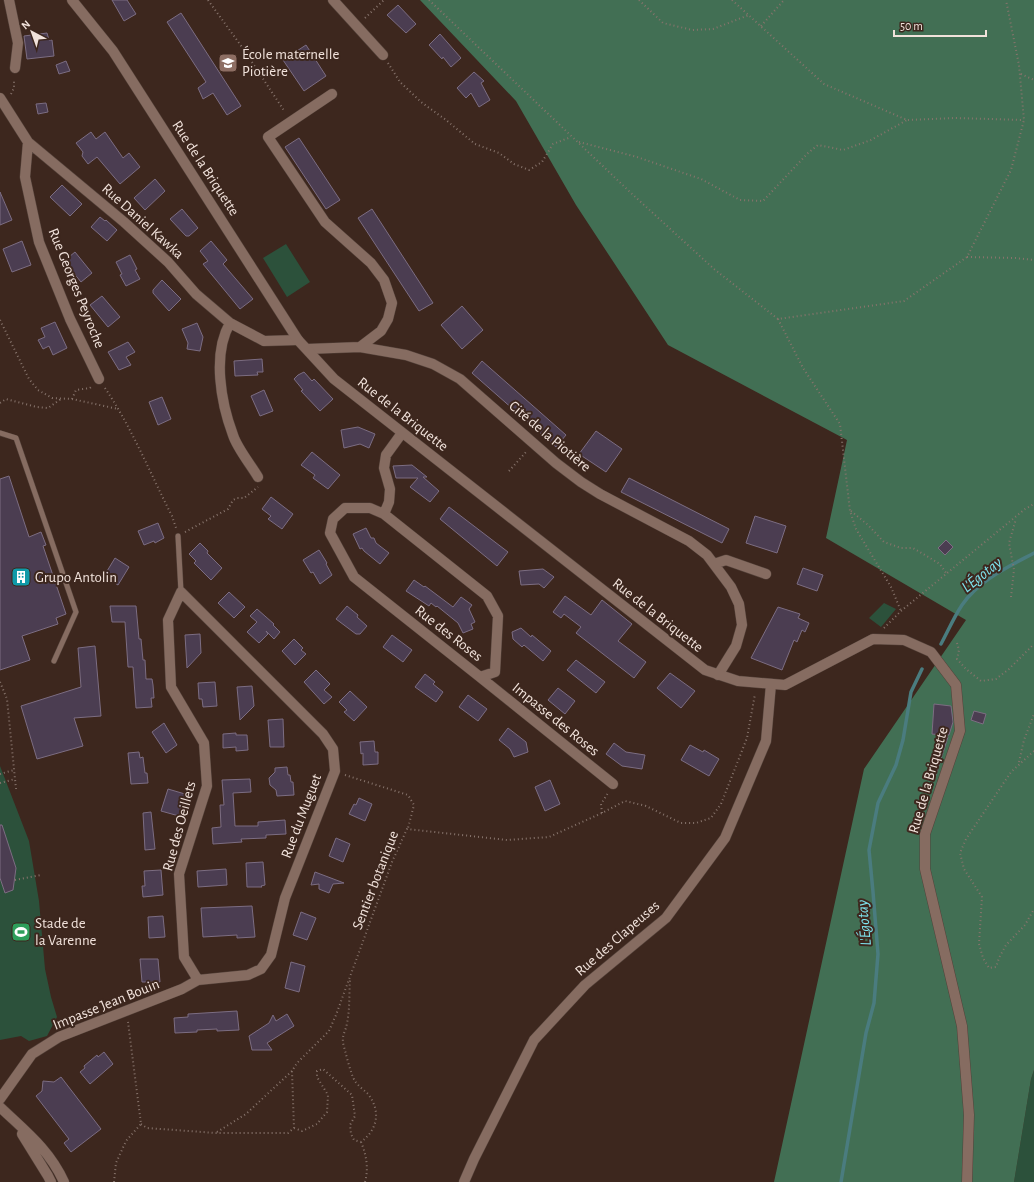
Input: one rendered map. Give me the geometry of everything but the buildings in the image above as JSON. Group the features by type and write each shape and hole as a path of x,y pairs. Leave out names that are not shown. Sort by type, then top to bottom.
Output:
{"street":[{"path":"9,0 18,43 15,68"},
{"name":"Rue de la Briquette","path":"72,0 113,51 298,340 334,379 705,670 738,681 785,684 873,639 904,640 931,652 956,685 960,731 925,834 925,869 962,1026 970,1115 967,1182"},
{"path":"333,0 383,55"},
{"path":"332,94 268,137 325,222 371,263 384,280 392,304 388,318 381,331 360,347"},
{"name":"Rue Daniel Kawka","path":"0,98 31,143 124,222 168,262 196,294 230,323 264,341 298,340"},
{"name":"Rue Georges Peyroche","path":"31,143 25,177 39,242 70,319 99,379"},
{"path":"230,323 223,341 220,357 220,390 233,437 259,481"},
{"name":"Cité de la Piotière","path":"307,350 360,347 406,355 433,364 460,379 534,444 581,482 600,494 689,541 707,555 730,587 739,604 742,625 736,646 718,675"},
{"path":"384,514 389,502 390,489 384,468 386,455 402,432"},
{"name":"Rue des Roses","path":"345,508 370,508 384,514 487,596 498,616 495,672 480,676 354,576 330,532 333,519 345,508"},
{"path":"714,564 726,560 766,574"},
{"name":"Rue du Muguet","path":"181,592 323,734 333,749 335,771 285,898 271,955 261,969 248,975 198,980"},
{"name":"Rue des Oeillets","path":"181,592 168,620 171,688 204,743 207,786 179,874 184,957 198,980"},
{"name":"Impasse des Roses","path":"480,676 613,784"},
{"name":"Rue des Clapeuses","path":"464,1182 474,1159 534,1040 585,986 666,918 724,838 766,741 771,684"},
{"name":"Impasse Jean Bouin","path":"0,1099 32,1054 59,1037 182,989 198,980"},
{"path":"0,1107 46,1150 55,1163 64,1182"},
{"path":"13,1119 36,1154 50,1182"}],"lane":[{"path":"0,433 16,438 76,612 54,661"},
{"path":"178,536 181,592"}],"path":[{"path":"208,0 244,50 291,122"},
{"path":"357,26 384,0"},
{"path":"429,0 714,269 778,319 803,368 840,424 850,511 856,529 892,587 901,611"},
{"path":"639,0 663,23 692,30 714,30 749,15"},
{"path":"732,0 824,84 907,120 955,118 1024,120"},
{"path":"761,26 784,0"},
{"path":"778,319 904,301 967,257 1011,170 1024,120 1020,74 1006,0"},
{"path":"383,55 400,82 421,102 475,144 499,153 514,164 529,170 542,162 553,144 572,136"},
{"path":"7,108 14,88 15,68"},
{"path":"1020,74 1034,80"},
{"path":"578,142 637,157 701,179 740,200 763,201 808,153 818,145 843,150 871,140 907,120"},
{"path":"967,257 1034,260"},
{"path":"0,320 30,379 38,390 52,398 72,399 119,409"},
{"path":"72,399 76,390 90,388 99,379 119,409 172,516 178,536 228,509 233,500 237,498 244,498 259,481"},
{"path":"0,403 6,399 37,407 48,408 62,399"},
{"path":"508,471 534,444"},
{"path":"873,639 901,611 1016,518 1025,509 1034,504"},
{"path":"850,511 868,525 884,542 901,548 913,548 918,550 940,564 946,574"},
{"path":"1011,598 1014,570 1009,543 1016,518"},
{"path":"957,643 959,650 957,659 966,669 981,681 996,679 1009,669 1034,644"},
{"path":"0,682 7,699 16,789"},
{"name":"Sentier botanique","path":"216,1133 246,1114 292,1071 297,1062 329,1031 392,862 407,829 507,840 549,837 625,801 646,806 680,823 696,823 711,818 721,804 747,738 756,683"},
{"path":"1019,764 1024,740 1034,714"},
{"path":"1034,751 1011,772 966,839 960,853 964,869 982,897 978,944 983,958 989,968 996,967 1006,945 1025,925 1034,909"},
{"path":"0,774 14,770"},
{"path":"335,771 408,795 414,805 407,829"},
{"path":"0,783 15,779"},
{"path":"602,813 601,804 613,784"},
{"path":"15,880 41,875"},
{"path":"350,976 347,1024 343,1035 344,1044 354,1081 368,1095 376,1110 376,1118 368,1137 361,1142"},
{"path":"126,1011 141,1124 147,1128 216,1133 288,1133 294,1128"},
{"path":"294,1128 302,1131 318,1124 328,1112 328,1095 317,1077 316,1071 323,1069 352,1095 355,1116 350,1125 351,1134 354,1140 361,1142"},
{"path":"292,1071 294,1128"},
{"path":"114,1182 116,1163 126,1141 141,1124"},
{"path":"361,1142 367,1161 367,1177 365,1182"}],"green space":[{"path":"420,0 1034,0 1034,1070 1031,1079 1014,1182 774,1182 864,769 966,620 826,538 847,440 668,345 576,205 516,101"},
{"path":"286,244 310,282 287,297 263,258"},
{"path":"884,603 896,609 881,627 869,618"},
{"name":"Stade de la Varenne","path":"0,766 29,841 39,901 45,969 57,1017 47,1036 29,1041 21,1036 0,1040"},
{"path":"1034,1070 1034,1182 1014,1182 1031,1079"}],"waterway":[{"name":"L'Égotay","path":"941,644 962,605 977,588 1004,569 1034,553"},
{"name":"L'Égotay","path":"841,1182 866,1033 874,1003 878,954 869,850 878,803 896,765 903,740 911,692 922,669"}],"place":[{"name":"École maternelle Piotière","path":"228,63"},
{"name":"Grupo Antolin","path":"21,577"},
{"name":"Stade de la Varenne","path":"21,932"}]}
